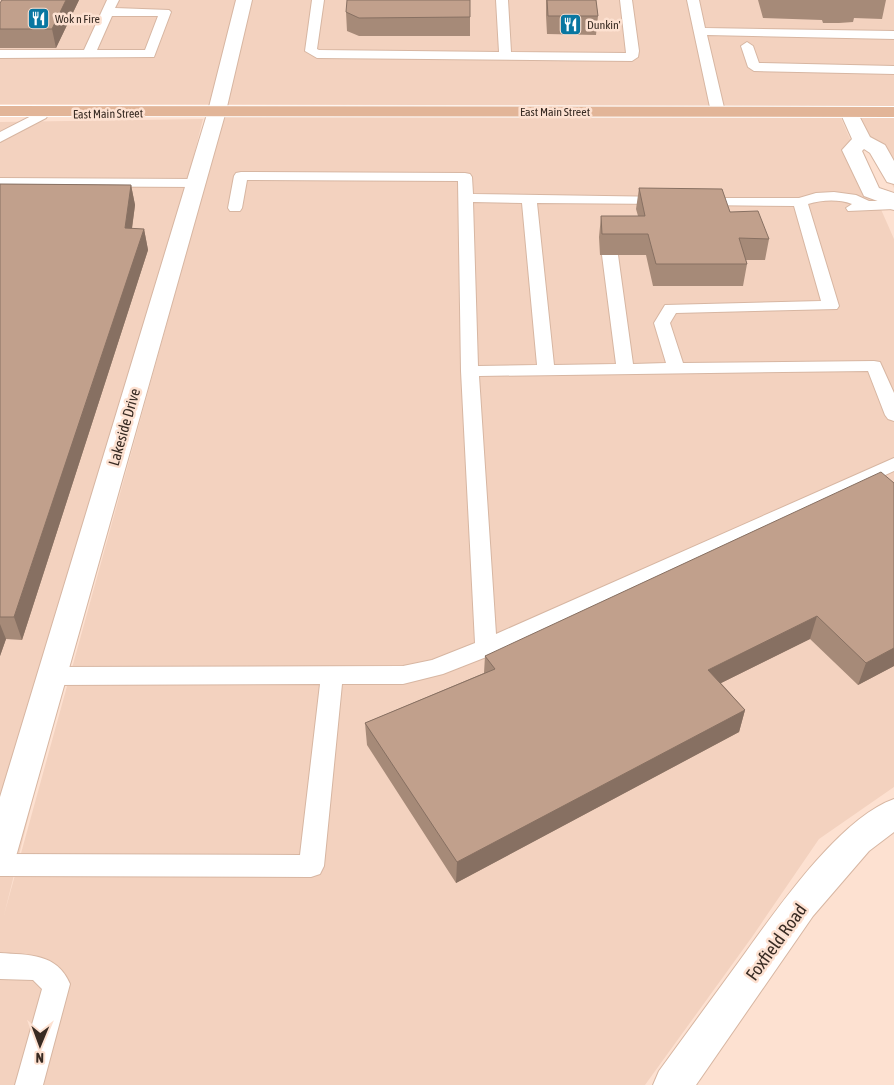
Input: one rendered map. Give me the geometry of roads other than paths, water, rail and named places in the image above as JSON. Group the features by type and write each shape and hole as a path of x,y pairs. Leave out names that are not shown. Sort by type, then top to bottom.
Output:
{"main road":[{"name":"East Main Street","path":"0,110 894,112"},
{"name":"East Main Street","path":"0,116 217,111"}],"street":[{"name":"Lakeside Drive","path":"0,853 217,111 244,0"},
{"path":"849,112 862,140 878,149 894,178"},
{"path":"862,140 852,150 871,192 894,202"},
{"name":"Foxfield Road","path":"673,1085 801,905 857,841 894,813"}],"lane":[{"path":"89,54 113,0"},
{"path":"318,0 311,51 317,54 632,57 633,51 626,0"},
{"path":"502,0 505,55"},
{"path":"693,0 718,112"},
{"path":"0,54 150,54 166,12 108,12"},
{"path":"700,31 894,35"},
{"path":"747,46 754,67 894,70"},
{"path":"0,138 41,115"},
{"path":"235,208 241,176 465,177 470,372 486,648"},
{"path":"0,182 196,183"},
{"path":"466,198 800,202 814,208 852,208 894,202"},
{"path":"529,199 546,370"},
{"path":"602,200 604,218"},
{"path":"676,369 662,323 671,308 831,306 800,202"},
{"path":"610,255 626,369"},
{"path":"470,372 874,366 894,416"},
{"path":"52,676 403,675 435,668 486,648 894,464"},
{"path":"0,865 311,866 332,675"},
{"path":"0,966 38,968 57,984 29,1085"}],"place":[{"name":"Wok n Fire","path":"39,19"},
{"name":"Dunkin'","path":"571,25"}]}
